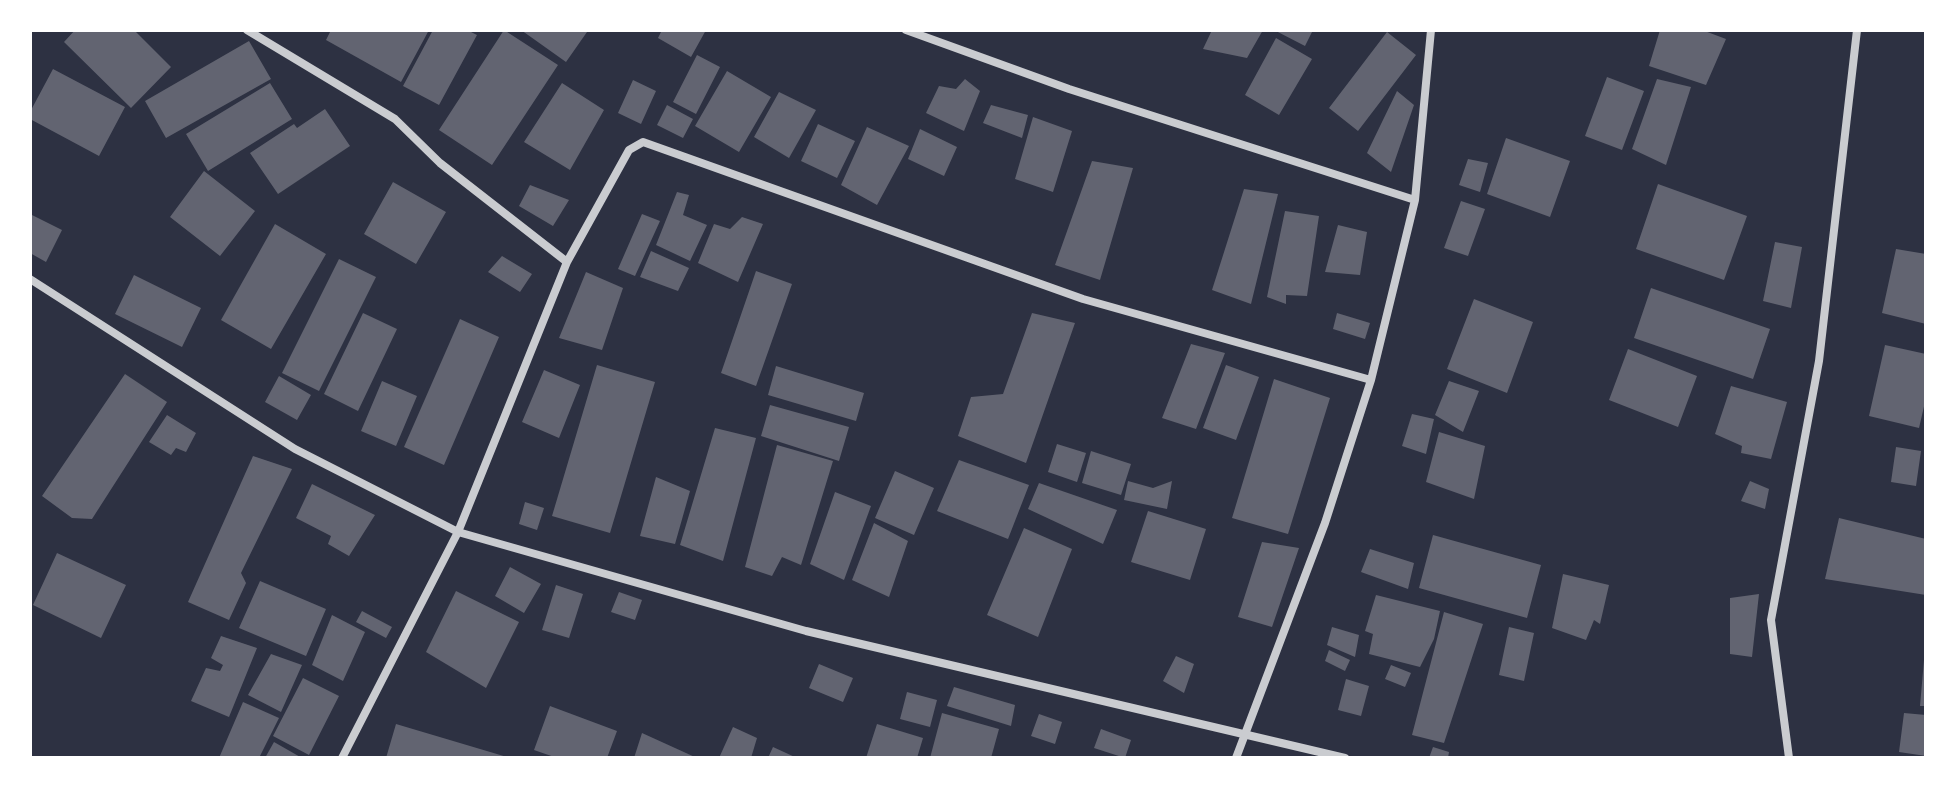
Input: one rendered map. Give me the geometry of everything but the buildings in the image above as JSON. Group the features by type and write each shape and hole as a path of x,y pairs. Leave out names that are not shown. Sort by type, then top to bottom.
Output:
{"street":[{"path":"247,30 395,119 440,163 567,262"},
{"path":"906,30 1069,89 1415,200"},
{"path":"1236,758 1325,523 1371,380 1415,200 1431,30"},
{"path":"1789,758 1771,620 1819,361 1857,30"},
{"path":"342,758 458,532 567,262 629,150 643,142 1083,299 1371,380"},
{"path":"30,279 295,449 458,532 806,631 1345,758"}]}
